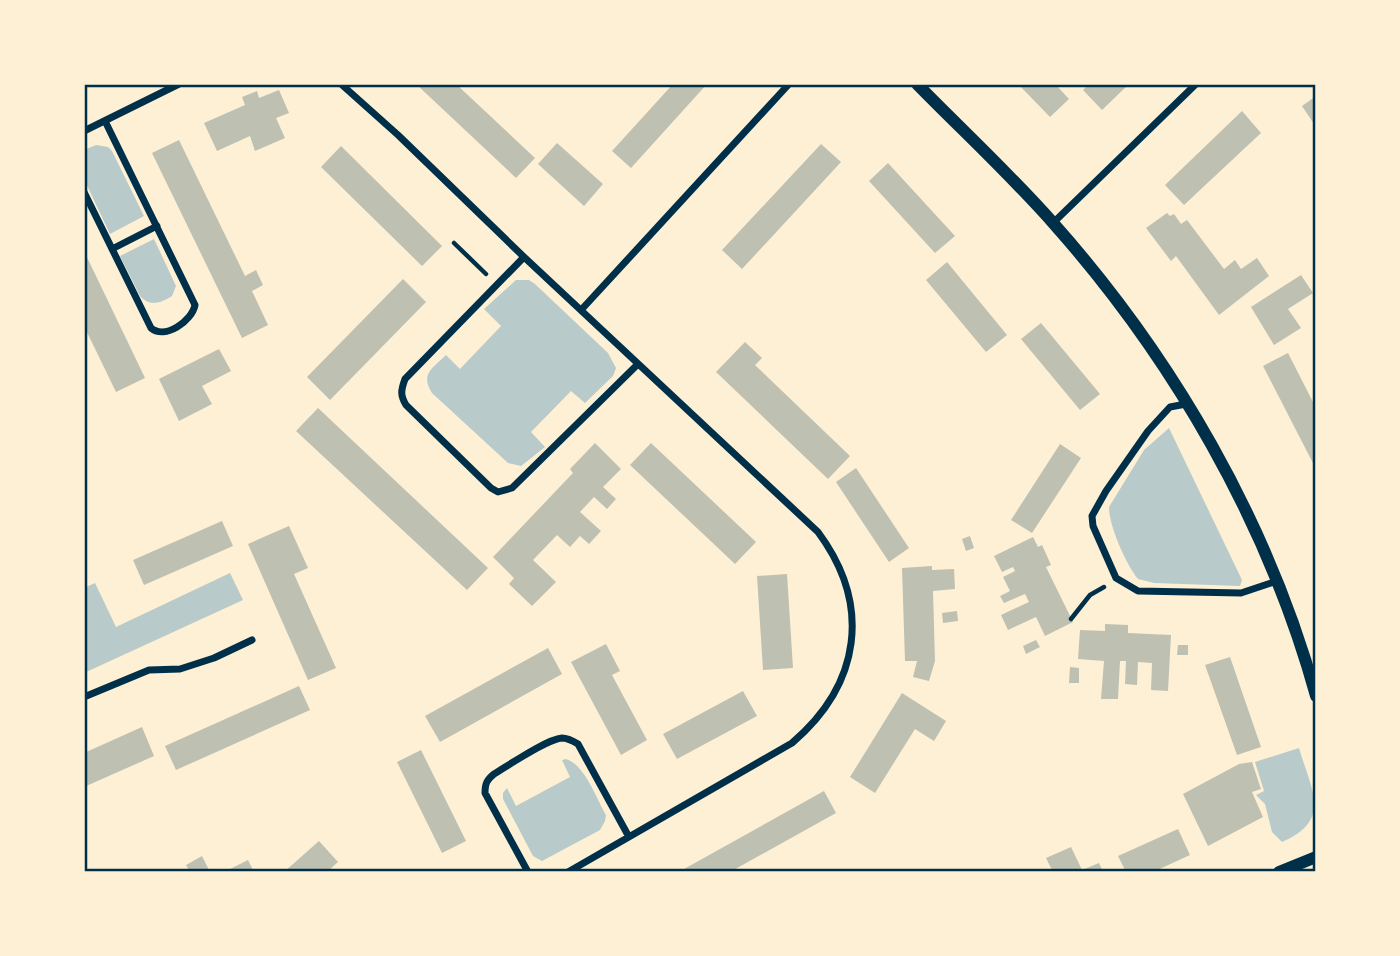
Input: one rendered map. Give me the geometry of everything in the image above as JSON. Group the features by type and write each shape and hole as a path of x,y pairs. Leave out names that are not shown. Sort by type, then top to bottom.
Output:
{"street":[{"path":"84,131 179,84"},
{"path":"341,84 818,532 839,564 850,596 853,617 848,662 836,691 816,722 792,743 568,872"},
{"path":"582,309 789,84"},
{"path":"917,84 1053,223 1142,334 1186,404 1254,526 1277,581 1316,696"},
{"path":"1053,223 1196,84"},
{"path":"84,192 151,328 159,333 182,324 192,315 195,305 105,121"},
{"path":"112,249 157,226"},
{"path":"524,257 405,379 401,388 401,397 406,405 491,488 498,492 512,488 638,363"},
{"path":"1186,404 1170,407 1148,431 1092,516 1093,526 1116,578 1138,591 1232,594 1248,592 1277,581"},
{"path":"84,698 149,670 180,669 214,658 252,640"},
{"path":"528,872 485,793 485,786 494,774 561,738 578,744 629,837"},
{"path":"1279,872 1316,857"},
{"path":"583,863 588,872"}],"path":[{"path":"454,243 496,285"},
{"path":"1071,620 1090,596 1116,578"}],"shaded area":[{"path":"96,145 108,147 112,151 144,216 110,234 84,179 84,150"},
{"path":"154,239 176,286 172,296 156,303 148,302 140,296 120,256"},
{"path":"516,280 529,280 535,284 608,353 616,368 613,376 585,403 571,391 531,432 545,447 521,466 508,463 432,393 427,381 429,372 446,355 460,369 501,326 484,309"},
{"path":"1169,428 1242,580 1240,586 1154,583 1138,579 1124,555 1115,534 1109,507 1144,450"},
{"path":"230,573 243,600 84,673 84,588 95,583 116,627"},
{"path":"1299,748 1312,790 1313,814 1308,824 1282,842 1272,832 1265,804 1256,795 1264,791 1255,762"},
{"path":"562,760 573,762 584,775 606,815 605,821 600,830 542,861 533,856 503,799 503,793 507,788 516,806 570,777"}],"building":[{"path":"416,84 456,84 535,158 516,178"},
{"path":"673,84 707,84 631,168 612,151"},
{"path":"1018,84 1055,84 1069,99 1050,117"},
{"path":"1089,84 1129,84 1102,110 1083,90"},
{"path":"279,90 289,113 276,118 285,138 255,151 250,136 217,151 204,123 245,105 242,97 257,91 259,98"},
{"path":"1316,96 1316,127 1302,106"},
{"path":"1242,111 1261,133 1184,205 1165,185"},
{"path":"179,140 245,276 256,270 263,285 252,291 268,325 242,338 152,153"},
{"path":"557,143 603,184 584,206 538,164"},
{"path":"821,144 841,162 742,269 722,250"},
{"path":"341,146 442,246 422,266 321,167"},
{"path":"888,163 955,236 935,253 869,181"},
{"path":"1167,213 1170,216 1174,214 1181,224 1187,220 1224,269 1235,260 1241,269 1257,258 1269,276 1219,315 1176,256 1171,261 1146,228"},
{"path":"84,251 145,378 116,392 84,326"},
{"path":"947,262 1007,335 986,352 926,280"},
{"path":"1301,275 1313,293 1288,309 1301,328 1274,345 1251,307"},
{"path":"403,279 426,302 330,400 307,377"},
{"path":"1041,323 1100,394 1080,410 1021,339"},
{"path":"745,342 762,358 755,365 850,456 828,479 716,372"},
{"path":"219,349 231,371 202,386 212,404 179,421 159,379"},
{"path":"1288,353 1316,408 1316,469 1263,366"},
{"path":"318,408 488,568 467,590 296,431"},
{"path":"595,443 621,469 603,487 616,499 607,509 594,497 580,512 601,531 589,544 580,536 570,547 557,535 533,560 556,582 532,606 509,584 514,578 493,557 573,473 570,469"},
{"path":"651,443 756,542 735,564 630,465"},
{"path":"1060,444 1081,458 1032,533 1011,520"},
{"path":"856,468 909,548 889,562 836,482"},
{"path":"222,521 233,546 144,585 133,560"},
{"path":"289,526 308,568 294,574 336,668 308,680 248,544"},
{"path":"970,536 974,548 966,551 962,539"},
{"path":"1033,537 1038,547 1042,545 1051,565 1046,567 1073,622 1045,636 1036,617 1008,630 1001,615 1029,602 1025,594 1004,603 1000,596 1010,591 1003,577 1015,571 1013,567 1002,572 994,556"},
{"path":"932,566 932,570 954,569 955,589 933,591 935,661 929,681 913,677 917,661 905,661 902,568"},
{"path":"787,574 793,668 763,670 757,576"},
{"path":"957,611 958,621 943,623 942,613"},
{"path":"1105,624 1128,625 1128,633 1171,635 1168,691 1151,690 1152,663 1138,662 1137,685 1125,684 1126,661 1120,661 1118,699 1101,699 1104,661 1078,659 1080,630 1105,631"},
{"path":"1036,640 1040,647 1026,654 1023,646"},
{"path":"606,644 620,671 612,675 647,740 621,755 571,662"},
{"path":"1178,645 1188,645 1188,655 1177,655"},
{"path":"548,648 562,674 440,742 425,716"},
{"path":"1230,657 1261,747 1237,755 1205,665"},
{"path":"1070,667 1079,668 1079,683 1069,683"},
{"path":"299,686 310,710 176,770 165,746"},
{"path":"743,691 757,716 677,759 663,734"},
{"path":"902,693 946,721 934,741 915,729 875,793 850,777"},
{"path":"142,727 154,756 84,787 84,753"},
{"path":"421,750 466,841 442,853 397,762"},
{"path":"1252,762 1261,789 1252,792 1263,817 1208,846 1183,794 1239,764"},
{"path":"824,791 836,813 730,872 686,872 684,869"},
{"path":"1178,829 1190,855 1153,872 1126,872 1118,856"},
{"path":"319,841 338,862 327,872 284,872"},
{"path":"1071,847 1082,870 1099,863 1103,872 1053,872 1046,858"},
{"path":"202,856 210,872 190,872 186,865"},
{"path":"248,860 254,872 224,872"}]}
